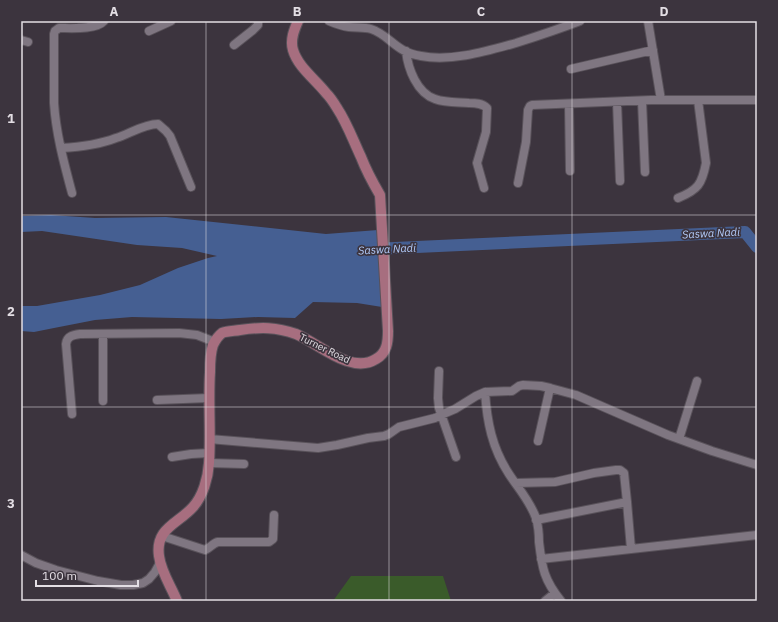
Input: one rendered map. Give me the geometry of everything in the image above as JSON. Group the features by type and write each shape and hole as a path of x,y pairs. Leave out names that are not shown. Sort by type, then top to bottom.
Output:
{"main road":[{"name":"Turner Road","path":"215,342 222,333 227,332 256,328 282,330 297,335 345,360 367,363 376,360 381,356 388,340 380,195 369,176 338,109 327,93 296,57 292,48 292,42 298,21"},
{"path":"177,601 160,564 159,544 162,536 170,526 185,515 195,504 207,476 209,458 210,360 215,342"}],"street":[{"path":"72,193 54,114 54,34 59,28 95,26 104,21"},
{"path":"149,31 171,21"},
{"path":"234,45 258,25 258,21"},
{"path":"329,21 343,26 367,24 383,34 403,50 420,56 434,58 474,54 496,49 549,33 580,21"},
{"path":"648,21 661,100"},
{"path":"571,69 653,50"},
{"path":"406,51 409,68 415,81 427,95 441,101 479,104 487,108 486,132 477,163 484,188"},
{"path":"518,183 526,142 528,110 532,105 661,100 757,100"},
{"path":"678,198 694,191 698,186 702,179 706,163 698,100"},
{"path":"642,101 645,172"},
{"path":"617,102 620,180"},
{"path":"568,104 570,171"},
{"path":"61,148 100,144 149,125 158,124 170,136 191,187"},
{"path":"72,414 67,341 70,336 179,333 197,335 215,342"},
{"path":"103,334 103,401"},
{"path":"439,371 439,408 456,458"},
{"path":"679,439 697,381"},
{"path":"209,439 318,448 337,445 384,436 399,427 435,418 455,409 485,392 512,391 523,385 541,386 576,396 668,435 757,465"},
{"path":"538,441 550,388"},
{"path":"485,392 487,416 491,435 498,455 509,474 527,499 536,520 544,571 548,583 561,601"},
{"path":"157,400 209,398"},
{"path":"172,457 191,454 244,464"},
{"path":"516,483 555,482 594,473 620,470 625,476 631,549"},
{"path":"536,520 627,502"},
{"path":"162,536 205,550 218,542 269,542 273,539 274,515"},
{"path":"542,559 757,535"},
{"path":"21,555 36,563 56,570 98,581 121,585 142,583 156,572 160,564"},
{"path":"545,601 555,594"}],"green space":[{"path":"351,576 443,576 451,601 333,601"}],"water":[{"path":"51,215 95,218 166,217 326,234 378,230 382,307 357,303 313,302 295,318 258,317 221,319 132,317 95,320 34,332 21,331 21,306 37,306 100,295 140,285 178,268 217,256 182,248 137,245 42,231 21,232 21,216"}],"waterway":[{"name":"Saswa Nadi","path":"373,249 745,232 757,247"}]}
